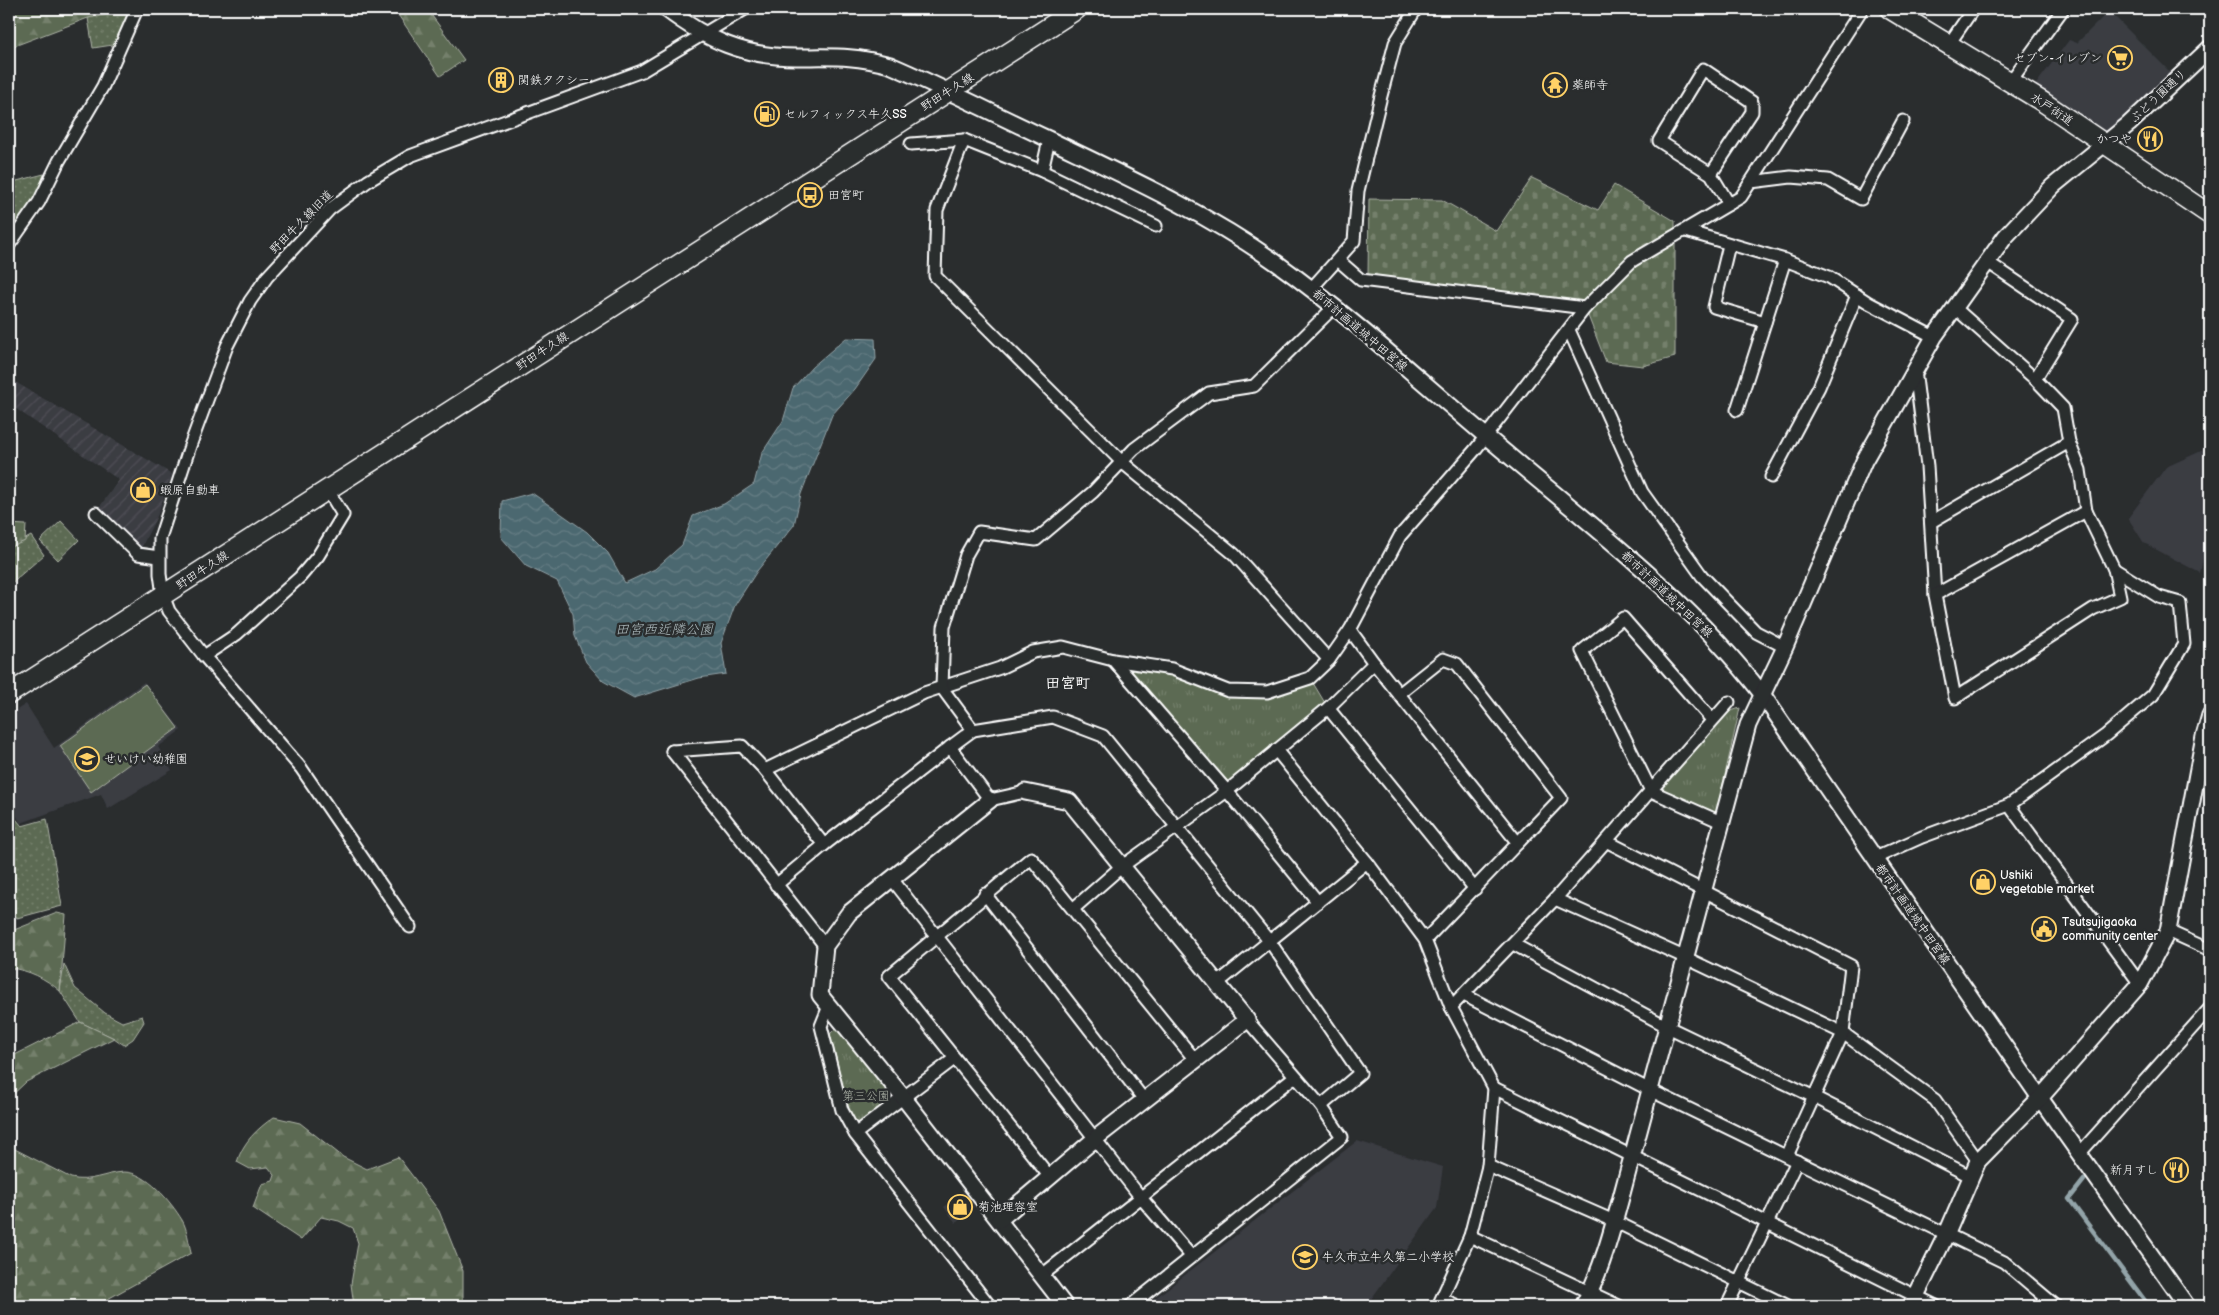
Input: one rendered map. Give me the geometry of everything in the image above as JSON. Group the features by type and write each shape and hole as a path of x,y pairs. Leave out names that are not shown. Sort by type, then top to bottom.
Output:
{"main road":[{"name":"野田牛久線","path":"9,694 327,489 410,443 1077,9"},
{"name":"水戸街道","path":"1902,12 2210,214"}],"street":[{"path":"9,245 39,202 59,161 103,86 137,9"},
{"name":"都市計画道城中田宮線","path":"666,9 704,36 736,49 764,54 853,56 890,65 1150,188 1219,226 1276,263 1334,307 1669,592 1712,634 1762,694 2040,1098 2187,1306"},
{"name":"野田牛久線旧道","path":"163,595 159,557 160,538 165,518 227,346 238,322 267,277 330,209 368,181 410,156 642,71 704,36 745,9"},
{"path":"1311,289 1354,241 1358,191 1395,43 1416,9"},
{"path":"765,770 924,693 1000,668 1033,652 1063,647 1113,660 1172,669 1228,691 1266,692 1310,678 1329,660 1350,630 1400,536 1485,436 1585,308 1632,261 1741,197 1862,9"},
{"path":"1949,44 1973,9"},
{"path":"2010,82 2063,9"},
{"name":"ぶどう園通り","path":"1583,1306 1590,1292 1614,1222 1748,725 1785,647 1864,462 1934,337 1986,261 2030,208 2105,144 2210,48"},
{"path":"1711,174 1752,112 1752,102 1704,69 1659,141 1711,174 1729,204"},
{"path":"1751,182 1791,177 1828,180 1861,199 1903,121"},
{"path":"964,140 937,210 935,276 1123,463 1234,554 1329,660"},
{"path":"911,144 964,140 1042,171 1156,226"},
{"path":"1042,171 1049,140"},
{"path":"1686,231 1784,260 1829,277 1856,295 1934,337"},
{"path":"1729,245 1714,307 1764,322"},
{"path":"1338,260 1360,280 1585,308"},
{"path":"1737,410 1784,260"},
{"path":"1986,261 2072,319 2035,379"},
{"path":"1771,477 1819,387 1856,295"},
{"path":"973,730 942,688 944,627 966,555 979,532 1036,540 1123,463 1134,449 1209,394 1254,386 1334,307"},
{"path":"1915,370 1927,466 1936,595 1955,698 2093,609 2120,597 2114,570 2086,511 2080,470 2069,442 2064,408 2035,379 1954,307"},
{"path":"1569,330 1642,492 1702,576 1756,632 1785,647"},
{"path":"1931,522 2069,442"},
{"path":"204,656 237,634 266,610 300,577 318,556 343,515 327,489"},
{"path":"1936,595 2086,511"},
{"path":"96,513 138,554 159,557"},
{"path":"1874,858 1922,837 2009,805 2106,735 2153,695 2184,644 2180,603 2159,597 2114,570"},
{"path":"163,595 169,611 204,656 301,768 410,926"},
{"path":"1712,720 1623,618 1582,651 1651,792 1721,822"},
{"path":"1350,630 1374,663 1518,843"},
{"path":"1399,694 1443,659 1457,664 1561,798 1425,940"},
{"path":"1113,660 1227,790 1318,902"},
{"path":"1073,909 1122,867 1227,790 1328,708 1374,663"},
{"path":"1451,1007 1555,899 1729,702"},
{"path":"1328,708 1475,889"},
{"path":"1913,1302 1947,1233 1978,1161 2040,1098 2140,984 2168,931 2210,715"},
{"path":"776,885 824,845 973,730 1053,717 1103,736 1270,942 1360,1073 1321,1106"},
{"path":"824,845 765,770 742,746 672,751 825,946"},
{"path":"950,747 990,800"},
{"path":"1276,750 1367,862 1425,940 1451,1007 1494,1088 1488,1166 1470,1236 1440,1302 1458,1306"},
{"path":"1058,1304 1041,1276 904,1097 820,995 825,946 848,913 990,800 1025,792 1069,801 1294,1077 1321,1106 1342,1137 1130,1306"},
{"path":"2009,805 2140,984"},
{"path":"1606,841 1851,966 1843,1033 1814,1097 1766,1224 1727,1306"},
{"path":"1050,1177 888,976 985,894 1032,858 1196,1062"},
{"path":"1218,982 1367,862"},
{"path":"892,879 1142,1198 1191,1256"},
{"path":"985,894 1145,1101"},
{"path":"1555,899 1684,957 1843,1033 1935,1100 1978,1161"},
{"path":"2168,931 2210,950"},
{"path":"1513,944 1668,1027 1814,1097 1970,1176"},
{"path":"1464,995 1650,1090 2004,1262 2056,1306"},
{"path":"829,1006 821,1026 842,1110 855,1134 990,1306"},
{"path":"2079,1154 2210,1008"},
{"path":"998,1220 1096,1138 1196,1062 1247,1020"},
{"path":"855,1134 954,1059"},
{"path":"1041,1276 1294,1077"},
{"path":"1494,1088 1766,1224 1913,1302 1936,1306"},
{"path":"1488,1166 1614,1222 1788,1306"},
{"path":"1470,1236 1620,1306"}],"shaded area":[{"path":"2109,11 2171,73 2108,131 2104,132 2034,87 2069,40 2077,43"},
{"path":"10,379 172,474 158,514 140,550 98,509 119,480 9,404"},
{"path":"2210,447 2210,526 2200,573 2144,543 2128,518 2166,467"},
{"name":"せいけい幼稚園","path":"144,682 181,730 158,747 172,770 108,809 101,794 21,823 9,806 9,715 26,704 54,748"},
{"name":"牛久市立牛久第二小学校","path":"1357,1141 1443,1167 1437,1208 1366,1306 1145,1306"},
{"path":"963,1192 974,1207 956,1223 944,1207"}],"green space":[{"path":"9,9 133,9 88,18 9,48"},
{"path":"132,9 119,44 93,48 88,18"},
{"path":"394,9 427,9 464,60 440,76"},
{"path":"44,174 35,201 9,237 9,183"},
{"path":"1532,178 1598,210 1614,185 1675,221 1675,357 1643,366 1606,362 1585,308 1368,276 1369,199 1442,200 1496,231"},
{"path":"61,521 79,540 58,560 40,541"},
{"path":"9,524 26,525 25,541 9,548"},
{"path":"31,536 44,555 9,585 9,548"},
{"path":"1113,660 1172,669 1228,691 1267,692 1310,678 1328,708 1227,791"},
{"path":"145,684 178,728 91,792 60,746"},
{"path":"1740,708 1716,815 1659,789 1728,712"},
{"path":"9,811 22,826 47,819 62,906 17,918 9,903"},
{"path":"57,913 66,915 60,991 36,975 9,968 9,932"},
{"path":"64,964 75,988 105,1013 122,1022 142,1016 144,1022 133,1039 124,1045 114,1038 80,1022 60,991"},
{"path":"80,1022 114,1038 26,1082 9,1098 9,1058"},
{"name":"第三公園","path":"834,1030 839,1030 845,1034 890,1094 891,1103 862,1125 850,1116 830,1034"},
{"path":"274,1117 300,1123 343,1157 367,1169 398,1157 439,1211 463,1271 463,1306 354,1306 351,1284 358,1243 353,1228 339,1221 321,1217 301,1240 253,1208 262,1184 273,1181 275,1175 268,1167 250,1169 237,1162 251,1136"},
{"path":"9,1146 71,1178 91,1179 124,1172 133,1173 150,1182 165,1197 182,1220 188,1236 191,1253 95,1306 9,1306"}],"water":[{"name":"田宮西近隣公園","path":"846,338 875,339 876,359 855,389 832,415 801,494 794,525 757,571 735,605 721,643 726,674 699,678 634,698 603,681 586,662 575,636 573,614 557,581 526,566 501,537 502,501 532,493 587,532 608,553 625,583 655,569 682,545 693,516 724,504 754,484 762,453 783,421 793,388 812,367"}],"waterway":[{"path":"2084,1180 2069,1199 2149,1306"}],"place":[{"name":"セブン-イレブン","path":"2120,58"},
{"name":"関鉄タクシー","path":"501,80"},
{"name":"薬師寺","path":"1555,85"},
{"name":"セルフィックス牛久SS","path":"767,114"},
{"name":"かつや","path":"2150,139"},
{"name":"田宮町","path":"810,195"},
{"name":"蝦原自動車","path":"143,490"},
{"name":"せいけい幼稚園","path":"87,759"},
{"name":"Ushiki vegetable market","path":"1983,882"},
{"name":"Tsutsujigaoka community center","path":"2044,929"},
{"name":"新月すし","path":"2176,1170"},
{"name":"菊池理容室","path":"960,1207"},
{"name":"牛久市立牛久第二小学校","path":"1305,1257"}],"district":[{"name":"田宮町","path":"1068,683"}]}
